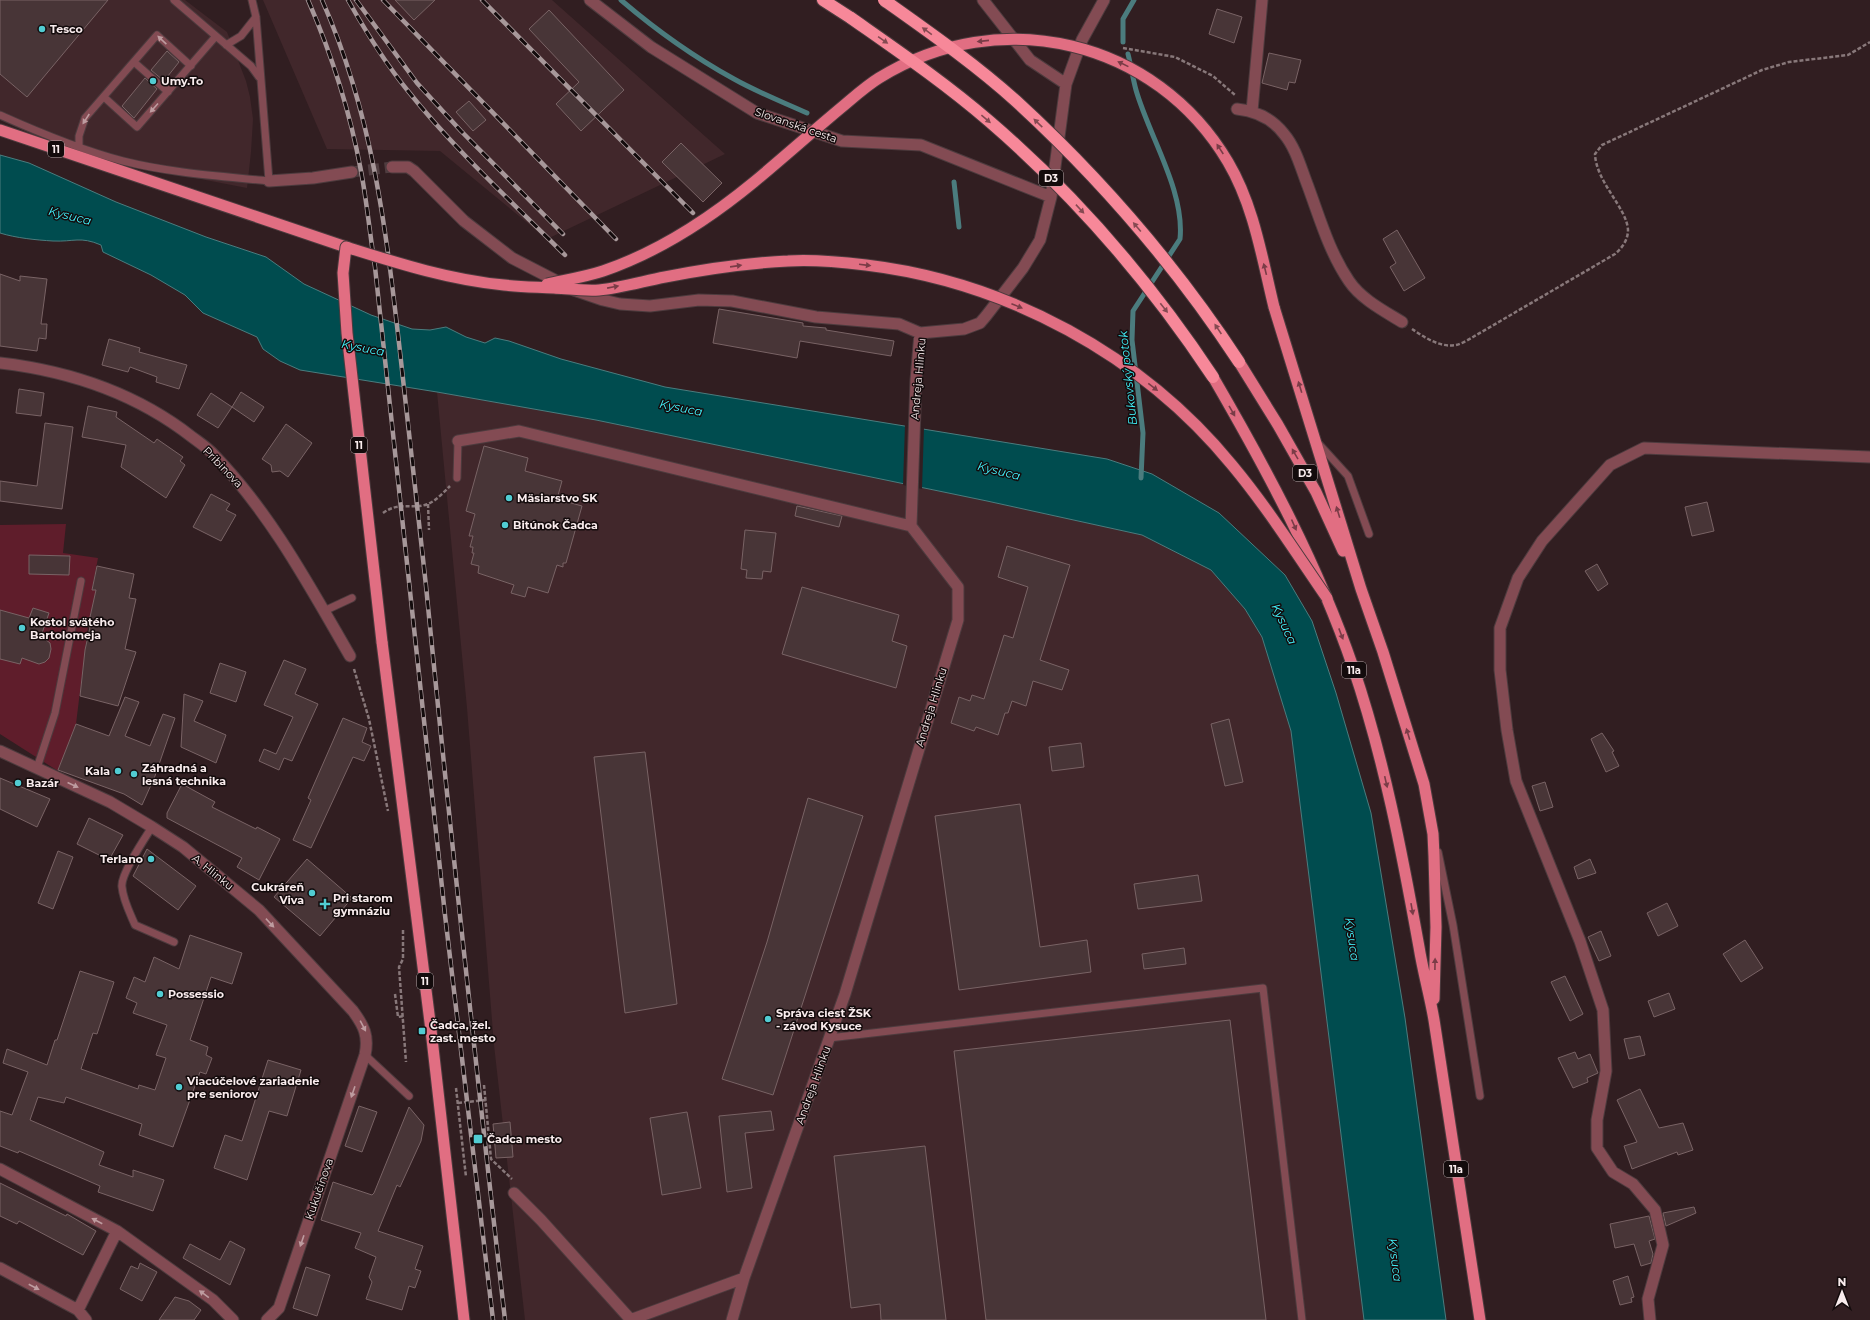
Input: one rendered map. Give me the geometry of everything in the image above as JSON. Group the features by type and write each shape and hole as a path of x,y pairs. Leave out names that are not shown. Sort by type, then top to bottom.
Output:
{"highway":[{"name":"D3","path":"823,0 932,75 989,121 1050,178 1099,230 1146,284 1184,334 1213,377"},
{"name":"D3","path":"884,0 946,44 1015,101 1070,154 1123,211 1168,264 1211,319 1239,362"}],"main road":[{"path":"533,287 601,271 638,257 676,238 753,183 860,92 879,78 899,68 931,54 957,46 981,41 1031,38 1079,47 1121,63 1160,86 1178,99 1218,146 1244,195 1253,221 1274,307 1317,442 1361,590"},
{"name":"11","path":"0,130 346,247 343,273 345,318 382,642 431,1030 464,1320"},
{"path":"346,247 396,262 470,280 503,285 599,290 697,271 790,260 837,262 888,268 943,280 991,295 1037,314 1081,337 1124,364 1164,396 1199,429 1231,464 1260,501 1327,598"},
{"name":"D3","path":"1239,362 1278,425 1316,492 1361,590"},
{"name":"D3","path":"1213,377 1257,453 1288,511 1327,598"},
{"name":"11a","path":"1361,590 1383,652 1424,784 1433,834 1436,927 1434,1017"},
{"name":"11a","path":"1327,598 1353,667 1377,744 1404,858 1420,951 1434,1017 1480,1320"}],"street":[{"name":"Slovanská cesta","path":"590,0 651,47 757,113 842,141 921,145 1051,197"},
{"path":"983,0 1030,60 1066,84"},
{"name":"Andreja Hlinku","path":"732,1320 744,1278 845,994 958,620 958,587 911,526 916,380 920,333 945,332 980,323 997,304 1023,268 1040,240 1051,197 1066,84 1082,40 1104,0"},
{"path":"1252,111 1262,0"},
{"path":"1237,109 1252,111 1264,116 1276,125 1290,143 1326,239 1336,260 1350,283 1371,303 1402,322"},
{"path":"392,167 408,167 414,171 464,221 512,258 574,290 603,300 620,304 650,306 699,300 732,301 816,317 899,324 920,333"},
{"path":"269,181 313,178 352,172"},
{"name":"Pribinova","path":"0,363 45,371 108,388 128,397 175,424 214,455 245,489 324,611 350,656"},
{"path":"458,441 520,431 911,526"},
{"path":"1650,1320 1648,1299 1663,1245 1660,1231 1655,1210 1633,1184 1613,1172 1597,1148 1597,1120 1606,1071 1603,1010 1580,941 1516,781 1506,730 1500,670 1500,628 1518,578 1542,541 1610,465 1644,448 1870,457"},
{"name":"A. Hlinku","path":"0,751 110,802 152,826 218,875 259,910 362,1023 367,1036 365,1055"},
{"name":"Kukučínova","path":"267,1320 279,1308 365,1055"},
{"path":"0,1169 117,1231 213,1300 233,1320"},
{"path":"514,1193 541,1220 630,1320 744,1278"},
{"path":"78,1310 117,1231"},
{"path":"0,1268 78,1310 86,1320"}],"lane":[{"path":"174,0 251,66 260,77"},
{"path":"0,115 40,133 123,161 192,174 269,181 256,17 252,0"},
{"path":"226,44 241,36 256,17"},
{"path":"80,146 79,136 85,118 157,35 191,66"},
{"path":"104,97 137,127 216,36"},
{"path":"134,62 168,92"},
{"path":"457,478 458,441"},
{"path":"1317,442 1348,476 1369,534"},
{"path":"37,768 55,713 81,581"},
{"path":"324,611 352,598"},
{"path":"1424,784 1453,925 1480,1096"},
{"path":"152,826 135,855 121,885 135,925 174,942"},
{"path":"829,1038 1263,988 1302,1320"},
{"path":"365,1055 409,1096"}],"path":[{"path":"1402,322 1424,338 1443,345 1456,345 1473,337 1615,254 1626,240 1628,230 1624,219 1595,166 1594,154 1602,145 1762,70 1789,62 1848,55 1870,42"},
{"path":"1120,47 1175,57 1213,76 1252,111"},
{"path":"383,513 391,507 397,508 428,504 437,498 457,478"},
{"path":"428,504 429,530"},
{"path":"350,656 369,719 388,817"},
{"path":"402,922 403,959 399,967 404,1016 406,1062"},
{"path":"395,994 398,1017 404,1016"},
{"path":"484,1085 491,1159 514,1181"},
{"path":"456,1088 466,1178"},
{"path":"458,1103 486,1100"}],"shaded area":[{"path":"0,0 185,0 227,32 246,81 253,119 247,188 123,164 28,132 0,119"},
{"path":"263,0 552,0 725,154 547,239 440,151 327,149"},
{"path":"437,392 596,420 987,501 1142,535 1211,570 1245,609 1262,637 1291,731 1364,1320 525,1320 494,1045 467,708"},
{"path":"66,524 63,553 98,558 92,589 96,590 88,626 76,724 58,771 0,734 0,525"}],"water":[{"name":"Kysuca","path":"0,155 29,163 116,202 206,237 266,257 304,284 371,315 412,329 430,330 446,327 466,337 485,343 495,338 509,341 561,359 665,387 1107,459 1152,474 1219,513 1285,575 1312,621 1336,693 1371,813 1405,1018 1446,1320 1364,1320 1291,731 1262,637 1245,609 1211,570 1142,535 987,501 596,420 300,370 280,361 263,349 257,337 203,313 185,295 151,275 103,252 101,245 82,240 40,240 0,233"}],"pier":[{"path":"905,424 924,427 922,489 903,485"}],"building":[{"name":"Tesco","path":"0,0 108,0 27,97 0,74"},
{"path":"395,0 435,0 414,20"},
{"path":"1217,9 1242,17 1234,43 1209,34"},
{"path":"549,10 624,90 581,131 556,104 579,82 529,29"},
{"path":"167,51 179,62 164,81 151,70"},
{"path":"1269,53 1301,60 1295,83 1289,82 1287,90 1262,83"},
{"path":"145,78 157,89 134,118 122,106"},
{"path":"469,101 486,120 473,131 456,112"},
{"path":"681,143 722,183 703,202 662,162"},
{"path":"1397,230 1425,278 1404,291 1390,267 1396,263 1383,239"},
{"path":"0,274 20,281 20,276 47,279 41,324 47,324 46,339 39,338 37,351 0,346"},
{"path":"719,309 803,323 803,326 826,328 826,330 894,341 891,356 800,341 797,358 713,343"},
{"path":"109,339 140,348 139,352 187,365 179,389 156,382 157,377 130,367 128,372 102,365"},
{"path":"19,389 44,393 41,416 16,413"},
{"path":"241,392 264,407 254,422 232,407"},
{"path":"211,393 232,407 218,428 197,415"},
{"path":"88,406 117,412 116,417 154,443 157,439 183,457 180,461 185,465 166,498 121,467 126,445 82,437"},
{"path":"45,423 73,427 62,509 0,501 0,481 37,486"},
{"path":"286,424 312,443 288,477 280,471 272,472 271,465 262,459"},
{"name":"Bitúnok Čadca","path":"484,446 528,458 525,471 562,481 557,499 582,506 566,563 563,563 563,567 557,565 548,593 528,587 525,597 511,593 514,585 478,573 479,566 471,564 474,553 472,553 473,547 470,547 473,536 469,536 475,514 466,511"},
{"path":"211,494 230,504 226,510 236,515 221,541 193,527"},
{"path":"1707,502 1714,531 1692,536 1685,507"},
{"path":"797,506 842,516 839,527 795,516"},
{"path":"745,530 776,533 771,572 763,571 762,579 746,578 747,570 741,569"},
{"path":"1007,546 1070,565 1040,660 1069,670 1062,690 1033,681 1026,706 1012,701 1008,713 1005,713 998,735 976,727 974,731 951,723 959,697 970,701 972,695 984,699 1004,635 1013,638 1028,587 998,577"},
{"path":"29,555 70,556 69,575 29,574"},
{"path":"1597,564 1608,584 1598,591 1585,571"},
{"path":"97,566 134,574 129,598 136,599 125,649 136,652 118,706 80,696 85,650 90,627 88,626 96,590 92,590"},
{"path":"802,587 899,615 892,641 907,646 896,688 782,654"},
{"name":"Kostol svätého Bartolomeja","path":"33,608 49,613 41,636 50,643 51,649 49,658 45,662 39,664 22,658 20,664 0,659 0,610 29,618"},
{"path":"284,660 306,669 295,694 318,704 292,761 284,758 279,770 259,761 264,749 276,754 293,717 264,705"},
{"path":"220,663 246,672 236,702 210,693"},
{"path":"184,694 203,701 194,721 226,735 216,763 181,747"},
{"path":"125,697 139,702 125,736 150,746 163,714 175,718 155,776 142,805 124,794 58,770 76,724 109,736"},
{"path":"343,718 367,728 362,742 371,746 364,761 353,757 311,848 293,840 311,800 308,798"},
{"path":"1229,719 1243,782 1225,786 1211,724"},
{"path":"1602,733 1614,751 1612,752 1619,766 1606,772 1591,739"},
{"path":"1081,743 1084,767 1052,771 1049,747"},
{"path":"645,752 677,1004 625,1013 594,757"},
{"path":"0,778 50,799 37,827 0,809"},
{"path":"1545,782 1553,807 1540,811 1532,786"},
{"path":"182,784 215,802 212,807 280,839 259,880 237,867 242,858 167,818 167,813"},
{"path":"808,798 863,816 773,1095 722,1079 767,942"},
{"path":"1020,804 1040,947 1087,940 1091,972 959,990 935,816"},
{"path":"89,818 123,835 109,860 77,844"},
{"path":"147,849 196,886 178,910 133,876"},
{"path":"58,851 73,857 53,909 38,903"},
{"path":"307,859 352,898 320,936 274,897"},
{"path":"1590,859 1596,873 1578,879 1574,867"},
{"path":"1198,875 1202,901 1138,909 1134,884"},
{"path":"1667,903 1678,926 1658,936 1647,913"},
{"path":"1601,931 1611,956 1599,961 1588,937"},
{"path":"190,935 242,953 232,984 211,977 190,1040 208,1047 206,1055 212,1058 206,1074 200,1072 173,1147 139,1135 142,1124 66,1097 64,1103 38,1097 30,1120 104,1152 99,1165 133,1177 133,1170 164,1180 153,1211 98,1192 100,1186 19,1151 18,1153 0,1146 0,1111 12,1115 28,1072 3,1063 7,1049 47,1065 80,971 114,982 97,1034 93,1033 81,1069 138,1089 139,1085 155,1090 166,1058 156,1055 167,1025 133,1013 137,1003 126,998 134,977 145,982 154,957 179,969"},
{"path":"1745,940 1763,968 1741,982 1723,954"},
{"path":"1184,948 1186,964 1144,969 1142,954"},
{"path":"1565,976 1583,1014 1570,1021 1551,982"},
{"path":"1669,993 1675,1009 1654,1017 1648,1001"},
{"path":"1230,1020 1266,1320 986,1320 954,1051"},
{"path":"1640,1036 1645,1055 1629,1059 1624,1039"},
{"path":"1575,1052 1578,1059 1590,1054 1598,1073 1587,1078 1588,1082 1573,1088 1558,1058"},
{"path":"268,1060 301,1070 287,1116 269,1111 247,1180 214,1168 225,1135 242,1141"},
{"path":"1640,1089 1659,1128 1683,1123 1693,1150 1678,1155 1677,1152 1632,1169 1624,1146 1637,1142 1617,1100"},
{"path":"359,1106 377,1112 362,1152 345,1146"},
{"path":"409,1107 424,1125 421,1141 400,1187 397,1185 378,1231 423,1246 415,1269 421,1271 415,1288 409,1286 402,1310 366,1299 372,1282 369,1277 376,1257 355,1248 361,1233 321,1220 333,1182 372,1195 374,1193"},
{"path":"771,1111 774,1130 745,1133 752,1188 727,1192 719,1116"},
{"path":"687,1112 701,1188 662,1195 650,1118"},
{"path":"510,1122 513,1157 496,1158 493,1124"},
{"path":"925,1146 946,1320 881,1320 880,1304 851,1308 834,1156"},
{"path":"0,1183 66,1216 67,1214 96,1231 83,1255 19,1221 17,1224 0,1216"},
{"path":"1694,1207 1696,1213 1666,1226 1663,1213"},
{"path":"1649,1216 1655,1239 1649,1241 1653,1254 1651,1263 1641,1266 1634,1244 1615,1248 1610,1224"},
{"path":"230,1241 245,1249 230,1285 183,1258 190,1244 220,1260"},
{"path":"140,1263 157,1272 142,1301 120,1289 131,1266 138,1269"},
{"path":"306,1267 330,1275 317,1316 293,1308"},
{"path":"1628,1276 1634,1297 1631,1298 1632,1302 1620,1305 1613,1281"},
{"path":"175,1297 189,1301 201,1310 194,1320 159,1320"}],"waterway":[{"path":"621,0 648,22 704,62 752,88 807,113"},
{"name":"Bukovský potok","path":"1123,42 1123,19 1134,0"},
{"name":"Bukovský potok","path":"1128,54 1136,90 1142,108 1172,183 1180,221 1180,239 1133,311 1132,340 1143,433 1141,478"},
{"path":"954,182 959,227"}],"tunnel":[{"path":"352,172 392,167"}],"railway":[{"path":"308,0 325,42 346,105 357,149 367,207 375,267 445,915 493,1320"},
{"path":"322,0 354,86 375,173 383,217 395,306 417,498 464,953 505,1320"},
{"path":"348,0 384,58 426,113 484,175 565,255"},
{"path":"356,0 417,83 461,131 563,234"},
{"path":"383,0 616,239"},
{"path":"482,0 693,213"}],"place":[{"name":"Tesco","path":"42,29"},
{"name":"Umy.To","path":"153,81"},
{"name":"Mäsiarstvo SK","path":"509,498"},
{"name":"Bitúnok Čadca","path":"505,525"},
{"name":"Kostol svätého Bartolomeja","path":"22,628"},
{"name":"Kala","path":"118,771"},
{"name":"Záhradná a lesná technika","path":"134,774"},
{"name":"Bazár","path":"18,783"},
{"name":"Terlano","path":"151,859"},
{"name":"Cukráreň Viva","path":"312,893"},
{"name":"Pri starom gymnáziu","path":"325,904"},
{"name":"Possessio","path":"160,994"},
{"name":"Správa ciest ŽSK - závod Kysuce","path":"768,1019"},
{"name":"Čadca, žel. zast. mesto","path":"422,1031"},
{"name":"Viacúčelové zariadenie pre seniorov","path":"179,1087"},
{"name":"Čadca mesto","path":"478,1139"}]}
